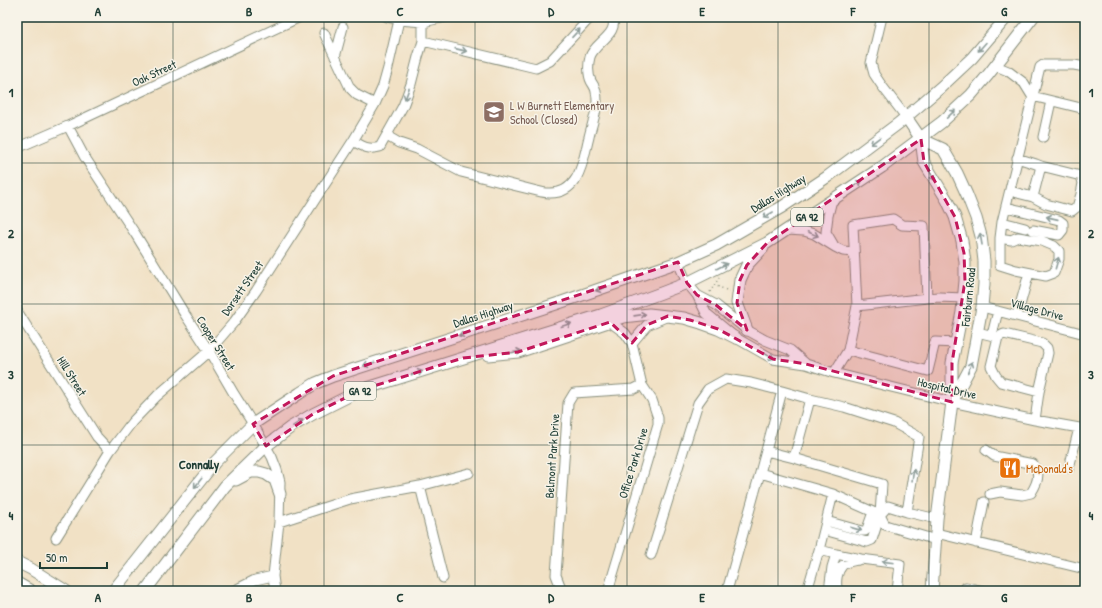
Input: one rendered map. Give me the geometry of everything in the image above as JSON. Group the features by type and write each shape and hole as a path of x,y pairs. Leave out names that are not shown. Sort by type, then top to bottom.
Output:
{"main road":[{"name":"GA 92","path":"906,117 942,87 972,58 1007,17"},
{"name":"GA 92","path":"145,591 225,486 266,446 291,427 313,414 361,390 601,315 687,283 767,243 882,167 942,122 971,95 996,66 1033,17"},
{"name":"Fairburn Road","path":"906,117 921,139 924,162 955,217 960,233 965,262 964,298 952,363 952,402 937,519 932,591"},
{"name":"Dallas Highway","path":"113,591 215,462 253,424 316,383 333,376 556,304 678,262 716,245 782,208 827,177 906,117"},
{"name":"Fairburn Road","path":"921,139 943,149 960,178 974,212 981,236 984,261 982,307 971,366 952,402"},
{"path":"747,330 737,303 740,280 747,265 767,243"},
{"path":"463,358 518,352 623,317 649,314 684,318 718,329 736,338"},
{"path":"225,486 251,472 259,472 266,474 275,480 280,494"},
{"path":"17,562 32,569 66,591"},
{"path":"106,591 121,582"},
{"path":"17,583 31,591"}],"street":[{"name":"Oak Street","path":"17,148 68,126 300,17"},
{"path":"387,17 398,20 423,22 446,17"},
{"path":"424,41 536,68 550,61 588,20 589,17"},
{"path":"387,136 399,143 417,149 462,172 537,192 549,194 562,191 573,184 580,173 597,104 596,91 590,79 590,57 594,49 612,29 614,20 612,17"},
{"path":"882,17 871,63 874,74 906,117"},
{"name":"Dorsett Street","path":"56,538 110,451 132,422 157,396 210,351 234,322 256,291 353,141 375,104 383,86 388,68 398,20"},
{"path":"353,141 364,147 372,149 380,147 387,136 403,106 424,41 423,22"},
{"path":"336,57 343,27"},
{"path":"324,33 350,88 357,95 375,104"},
{"path":"1000,238 1012,240 1018,237 1042,241 1054,246 1059,252 1059,259 1054,273 1046,276 1000,265 1000,238 1002,222 1040,67 1043,65 1074,65 1085,67"},
{"path":"996,66 1008,71 1024,82 1032,96 1085,109"},
{"path":"1043,137 1051,101"},
{"name":"Cooper Street","path":"68,126 84,156 136,235 184,313 210,351 266,446 277,470 280,482 280,494 279,522 273,576 275,591"},
{"path":"1010,191 1033,197 1046,204 1072,211 1077,207 1081,194 1083,183 1081,176 1041,166 1017,158"},
{"path":"1033,197 1041,166"},
{"path":"832,200 826,232 835,247"},
{"path":"1002,222 1059,235 1062,230 1063,222 1060,220 1006,207"},
{"path":"834,373 848,350 857,306 853,225 892,219 902,225 924,226 926,298"},
{"path":"788,230 804,231 814,234 835,247 854,252"},
{"name":"Hospital Drive","path":"678,262 687,283 697,295 706,313 736,338 773,359 806,364 834,373 952,402 1035,420 1082,428"},
{"path":"1017,316 1029,273"},
{"name":"Hospital Drive","path":"697,295 716,305 747,330 765,340 790,350 806,364"},
{"path":"857,306 939,297 964,298"},
{"name":"Village Drive","path":"982,307 1085,334"},
{"name":"Hill Street","path":"17,311 97,437 110,451"},
{"path":"998,311 991,366 996,376 1001,382 1040,392"},
{"path":"632,343 647,324 668,316"},
{"name":"Office Park Drive","path":"608,591 658,424 658,418 652,400 642,385 632,343 625,333 610,322"},
{"path":"977,332 995,336 1004,334 1013,335 1042,343 1047,348 1048,353 1035,420"},
{"path":"848,350 928,371 935,342 956,343"},
{"path":"651,555 698,403 708,389 726,379 751,383 782,391 894,423 919,437 907,512"},
{"name":"Belmont Park Drive","path":"562,591 556,575 568,403 574,393 634,389 642,385"},
{"path":"727,591 782,391"},
{"path":"794,458 810,399"},
{"path":"1069,468 1082,428"},
{"path":"986,450 994,456 1033,464 1037,468 1039,474 1037,485 1031,493 1022,495 1000,492 990,494"},
{"path":"766,451 882,484 872,540 870,542 825,525"},
{"path":"279,522 350,499 420,486 469,473"},
{"path":"760,473 833,494 877,513 884,525 936,537 976,543 1085,569"},
{"path":"420,486 443,578"},
{"path":"807,591 833,494"},
{"path":"976,543 984,502"},
{"path":"877,513 888,506 937,519"},
{"path":"819,550 861,559 900,564 897,591"},
{"path":"829,591 832,567 836,554"},
{"path":"840,591 837,588 836,582 842,565 861,559"},
{"path":"233,591 255,580 273,576"},
{"path":"966,587 984,591"}],"path":[{"path":"710,292 720,278"},
{"path":"714,285 732,292"}],"highlighted area":[{"path":"921,139 924,162 955,217 964,253 965,281 952,363 952,402 806,364 773,359 718,329 690,320 668,316 647,325 632,343 610,322 518,352 463,358 361,390 313,414 266,446 253,424 333,376 678,262 687,283 697,295 716,305 747,330 737,303 740,280 747,265 767,243"}],"place":[{"name":"L W Burnett Elementary School (Closed)","path":"494,112"},
{"name":"McDonald's","path":"1010,468"}],"district":[{"name":"Connally","path":"199,464"}]}
